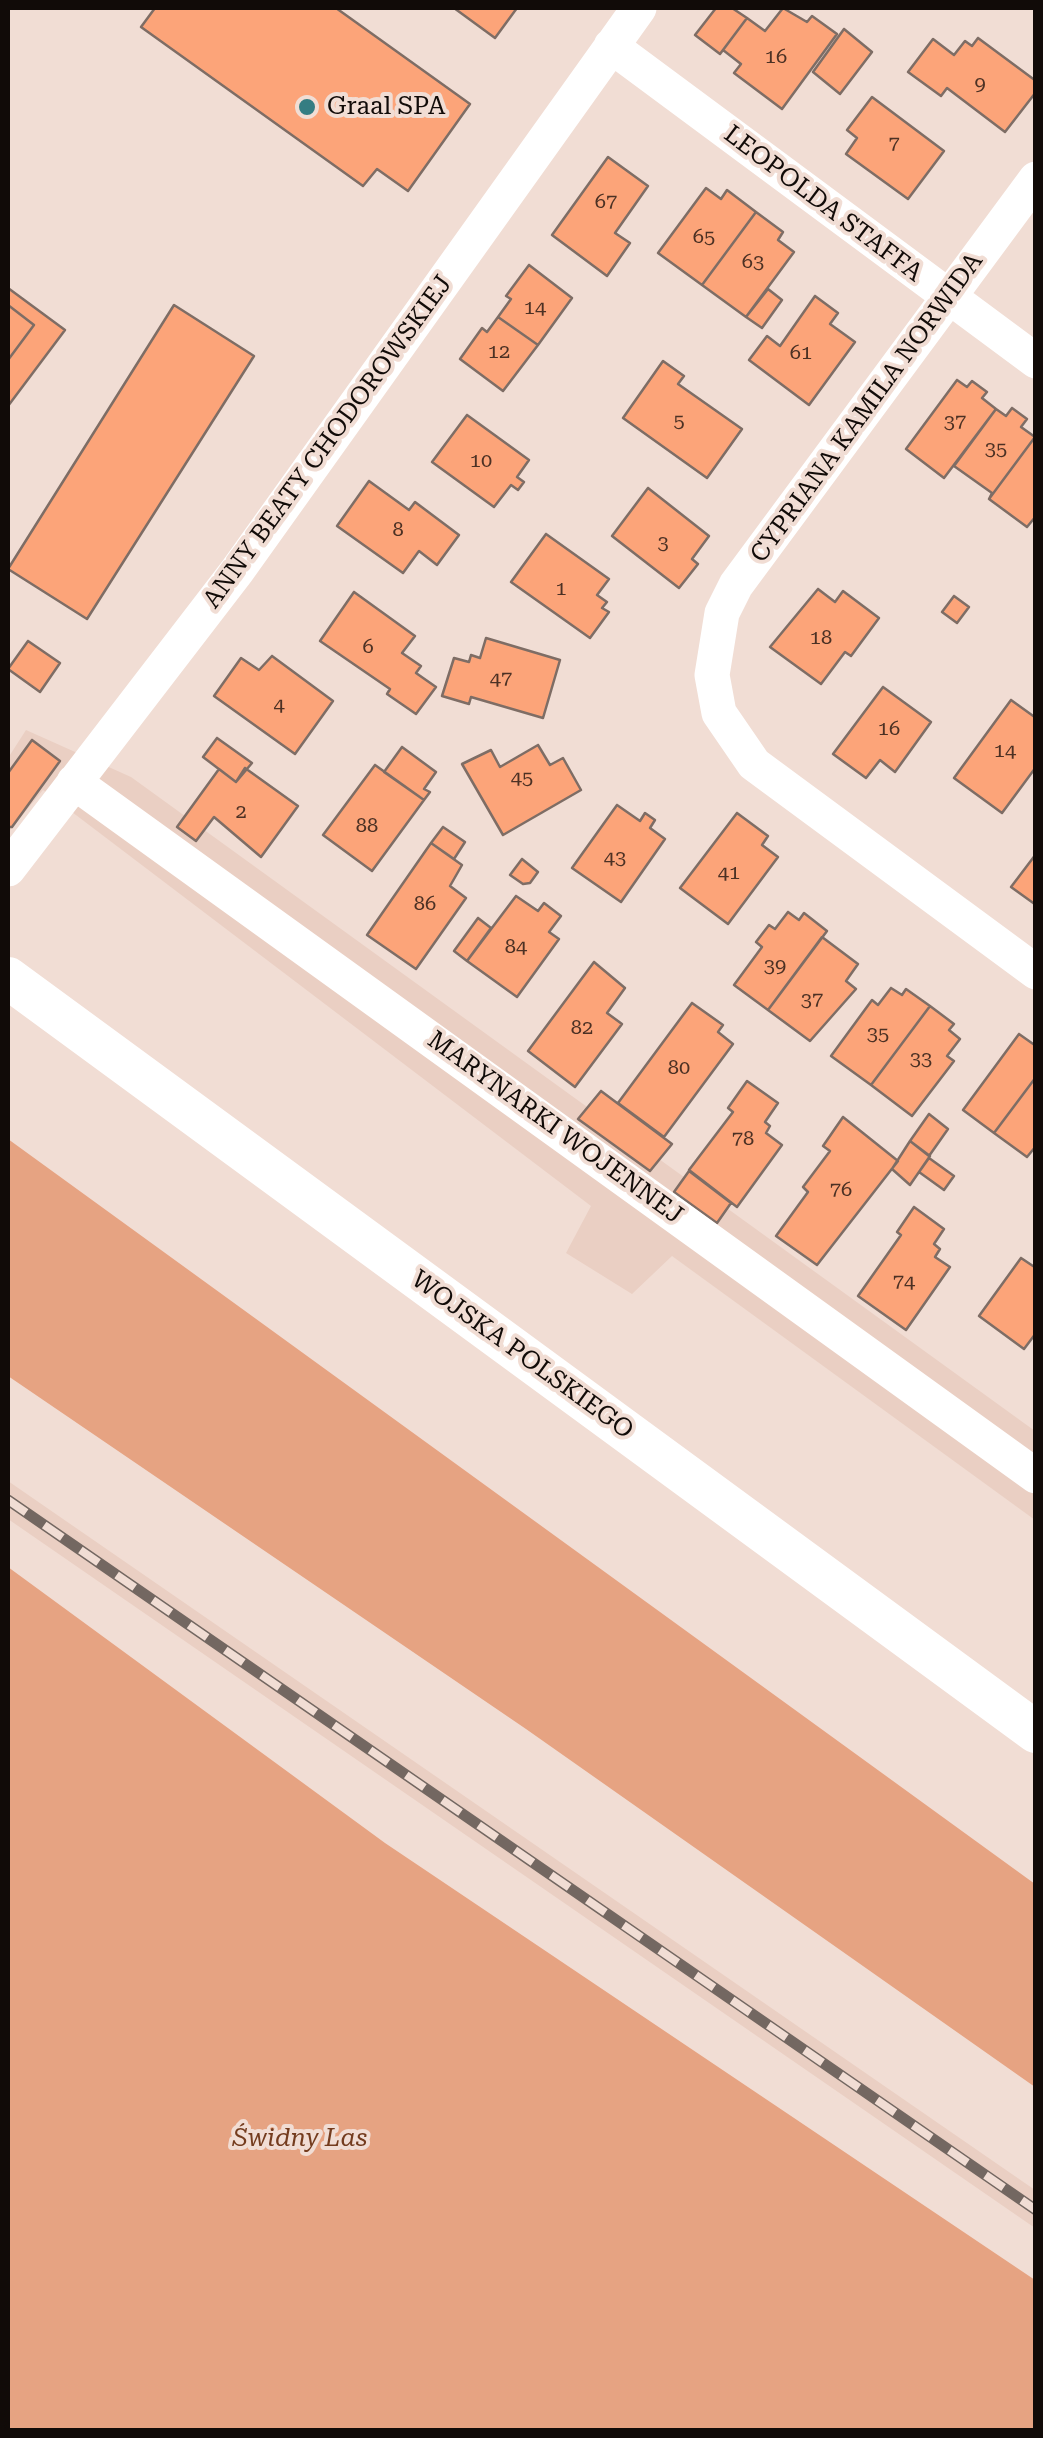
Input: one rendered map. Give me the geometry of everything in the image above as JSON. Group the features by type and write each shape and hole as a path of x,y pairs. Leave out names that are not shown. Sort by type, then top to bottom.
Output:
{"street":[{"name":"ANNY BEATY CHODOROWSKIEJ","path":"8,869 237,571 638,8"},
{"name":"LEOPOLDA STAFFA","path":"611,46 1036,361"},
{"name":"CYPRIANA KAMILA NORWIDA","path":"1036,179 736,585 722,613 712,674 719,713 754,764 1036,972"},
{"name":"MARYNARKI WOJENNEJ","path":"74,782 1036,1476"},
{"name":"WOJSKA POLSKIEGO","path":"8,978 1036,1732"}],"shaded area":[{"path":"26,730 131,777 1035,1431 1035,1520 672,1256 632,1294 566,1253 591,1206 43,790 8,833 8,758"},
{"path":"8,1481 1035,2190 1035,2228 8,1519"}],"green space":[{"path":"8,1139 1035,1884 1035,2087 526,1729 8,1376"},
{"name":"Świdny Las","path":"8,1567 385,1843 1035,2280 1035,2430 8,2430"}],"building":[{"path":"155,8 336,8 470,104 408,191 377,169 363,186 141,27"},
{"path":"454,8 517,8 495,38"},
{"path":"716,8 732,8 747,18 720,54 695,35"},
{"path":"783,8 807,22 812,16 837,34 782,109 734,73 741,64 723,50 747,18 765,31"},
{"path":"844,29 872,52 840,94 813,72"},
{"path":"978,38 1036,81 1036,92 1005,132 947,88 941,96 908,72 933,39 954,55 965,41 972,46"},
{"path":"872,97 944,151 908,199 846,154 857,138 847,130"},
{"path":"608,157 648,186 615,233 630,243 607,276 552,235"},
{"path":"706,188 721,199 727,190 756,212 702,285 658,253"},
{"path":"756,212 783,232 778,240 794,252 746,317 702,285"},
{"path":"529,265 572,298 538,345 498,317 511,299 506,296"},
{"path":"8,288 65,330 8,406 8,360 34,325 8,305"},
{"path":"768,289 782,300 762,328 746,317"},
{"path":"815,296 838,313 830,324 855,342 809,405 749,360 767,336 780,346"},
{"path":"8,305 34,325 8,360"},
{"path":"174,305 254,356 87,619 8,569"},
{"path":"498,317 538,345 503,391 460,359 482,328 487,332"},
{"path":"663,361 684,376 678,384 742,429 707,478 623,418"},
{"path":"957,380 967,387 972,381 987,392 982,398 996,409 944,478 906,449"},
{"path":"1012,408 1027,419 1021,427 1035,437 989,499 992,493 954,466 996,409 1006,416"},
{"path":"467,415 529,460 517,477 524,482 518,490 511,485 494,507 432,462"},
{"path":"1035,437 1036,516 1027,527 989,499"},
{"path":"369,481 409,510 415,502 459,535 437,565 419,551 403,573 337,526"},
{"path":"648,488 709,536 692,559 698,564 679,588 612,536"},
{"path":"546,534 609,579 597,595 607,602 602,608 609,612 590,638 511,582"},
{"path":"818,589 835,602 843,591 879,618 851,656 845,652 821,684 770,647"},
{"path":"354,592 415,636 402,653 421,666 416,673 436,687 416,714 387,694 390,689 320,641"},
{"path":"954,596 969,607 957,623 942,612"},
{"path":"486,638 560,660 543,718 471,697 469,704 442,696 454,658 469,662 471,655 480,658"},
{"path":"28,641 60,663 40,692 8,669"},
{"path":"272,656 333,701 295,754 214,696 241,658 259,670"},
{"path":"883,687 931,722 895,772 880,760 866,778 833,754"},
{"path":"1011,700 1036,718 1036,767 1002,813 954,778"},
{"path":"217,738 252,763 236,782 203,757"},
{"path":"32,740 60,761 12,827 8,827 8,773"},
{"path":"538,745 550,765 563,758 581,790 503,835 462,764 491,750 500,767"},
{"path":"402,747 436,772 424,789 430,792 424,800 384,772"},
{"path":"375,765 424,800 372,871 323,835"},
{"path":"245,768 298,806 261,857 214,817 196,841 177,827 219,769 236,782"},
{"path":"617,805 640,821 645,813 655,820 650,828 665,839 621,902 572,868"},
{"path":"737,813 768,836 762,845 778,857 728,924 680,888"},
{"path":"443,827 465,842 454,859 431,843"},
{"path":"431,843 462,865 450,886 466,898 416,969 367,935"},
{"path":"1036,854 1036,905 1011,887"},
{"path":"522,859 538,872 530,883 523,884 510,875"},
{"path":"516,896 538,911 544,903 561,916 549,932 559,939 517,997 467,961"},
{"path":"788,912 799,920 804,913 827,931 768,1010 734,985 762,947 756,942 769,925 775,929"},
{"path":"478,918 491,928 467,961 454,951"},
{"path":"822,937 858,964 846,981 856,989 810,1041 768,1010"},
{"path":"594,962 625,988 607,1013 622,1024 575,1087 528,1051"},
{"path":"891,988 902,995 906,989 930,1006 871,1085 831,1056 872,1000 878,1005"},
{"path":"692,1003 723,1025 718,1032 733,1044 664,1137 618,1103"},
{"path":"930,1006 954,1024 949,1030 960,1039 947,1056 954,1061 912,1116 871,1085"},
{"path":"1019,1034 1036,1046 1036,1077 994,1133 963,1110"},
{"path":"1036,1077 1036,1146 1027,1157 994,1133"},
{"path":"747,1081 778,1103 765,1122 770,1126 766,1133 782,1145 737,1207 689,1170 733,1112 728,1108"},
{"path":"601,1091 672,1144 650,1171 578,1119"},
{"path":"929,1114 948,1129 929,1156 910,1141"},
{"path":"843,1117 898,1161 817,1265 776,1236 808,1192 803,1187 830,1151 823,1146"},
{"path":"910,1141 930,1156 910,1185 892,1169"},
{"path":"929,1158 954,1176 944,1190 919,1172"},
{"path":"689,1171 731,1203 717,1223 674,1192"},
{"path":"914,1207 944,1229 934,1244 940,1249 935,1257 950,1267 906,1330 858,1296 901,1235 897,1232"},
{"path":"1021,1258 1036,1268 1036,1333 1024,1349 979,1316"}],"railway":[{"path":"8,1500 1036,2210"}],"place":[{"name":"Graal SPA","path":"307,107"}]}
